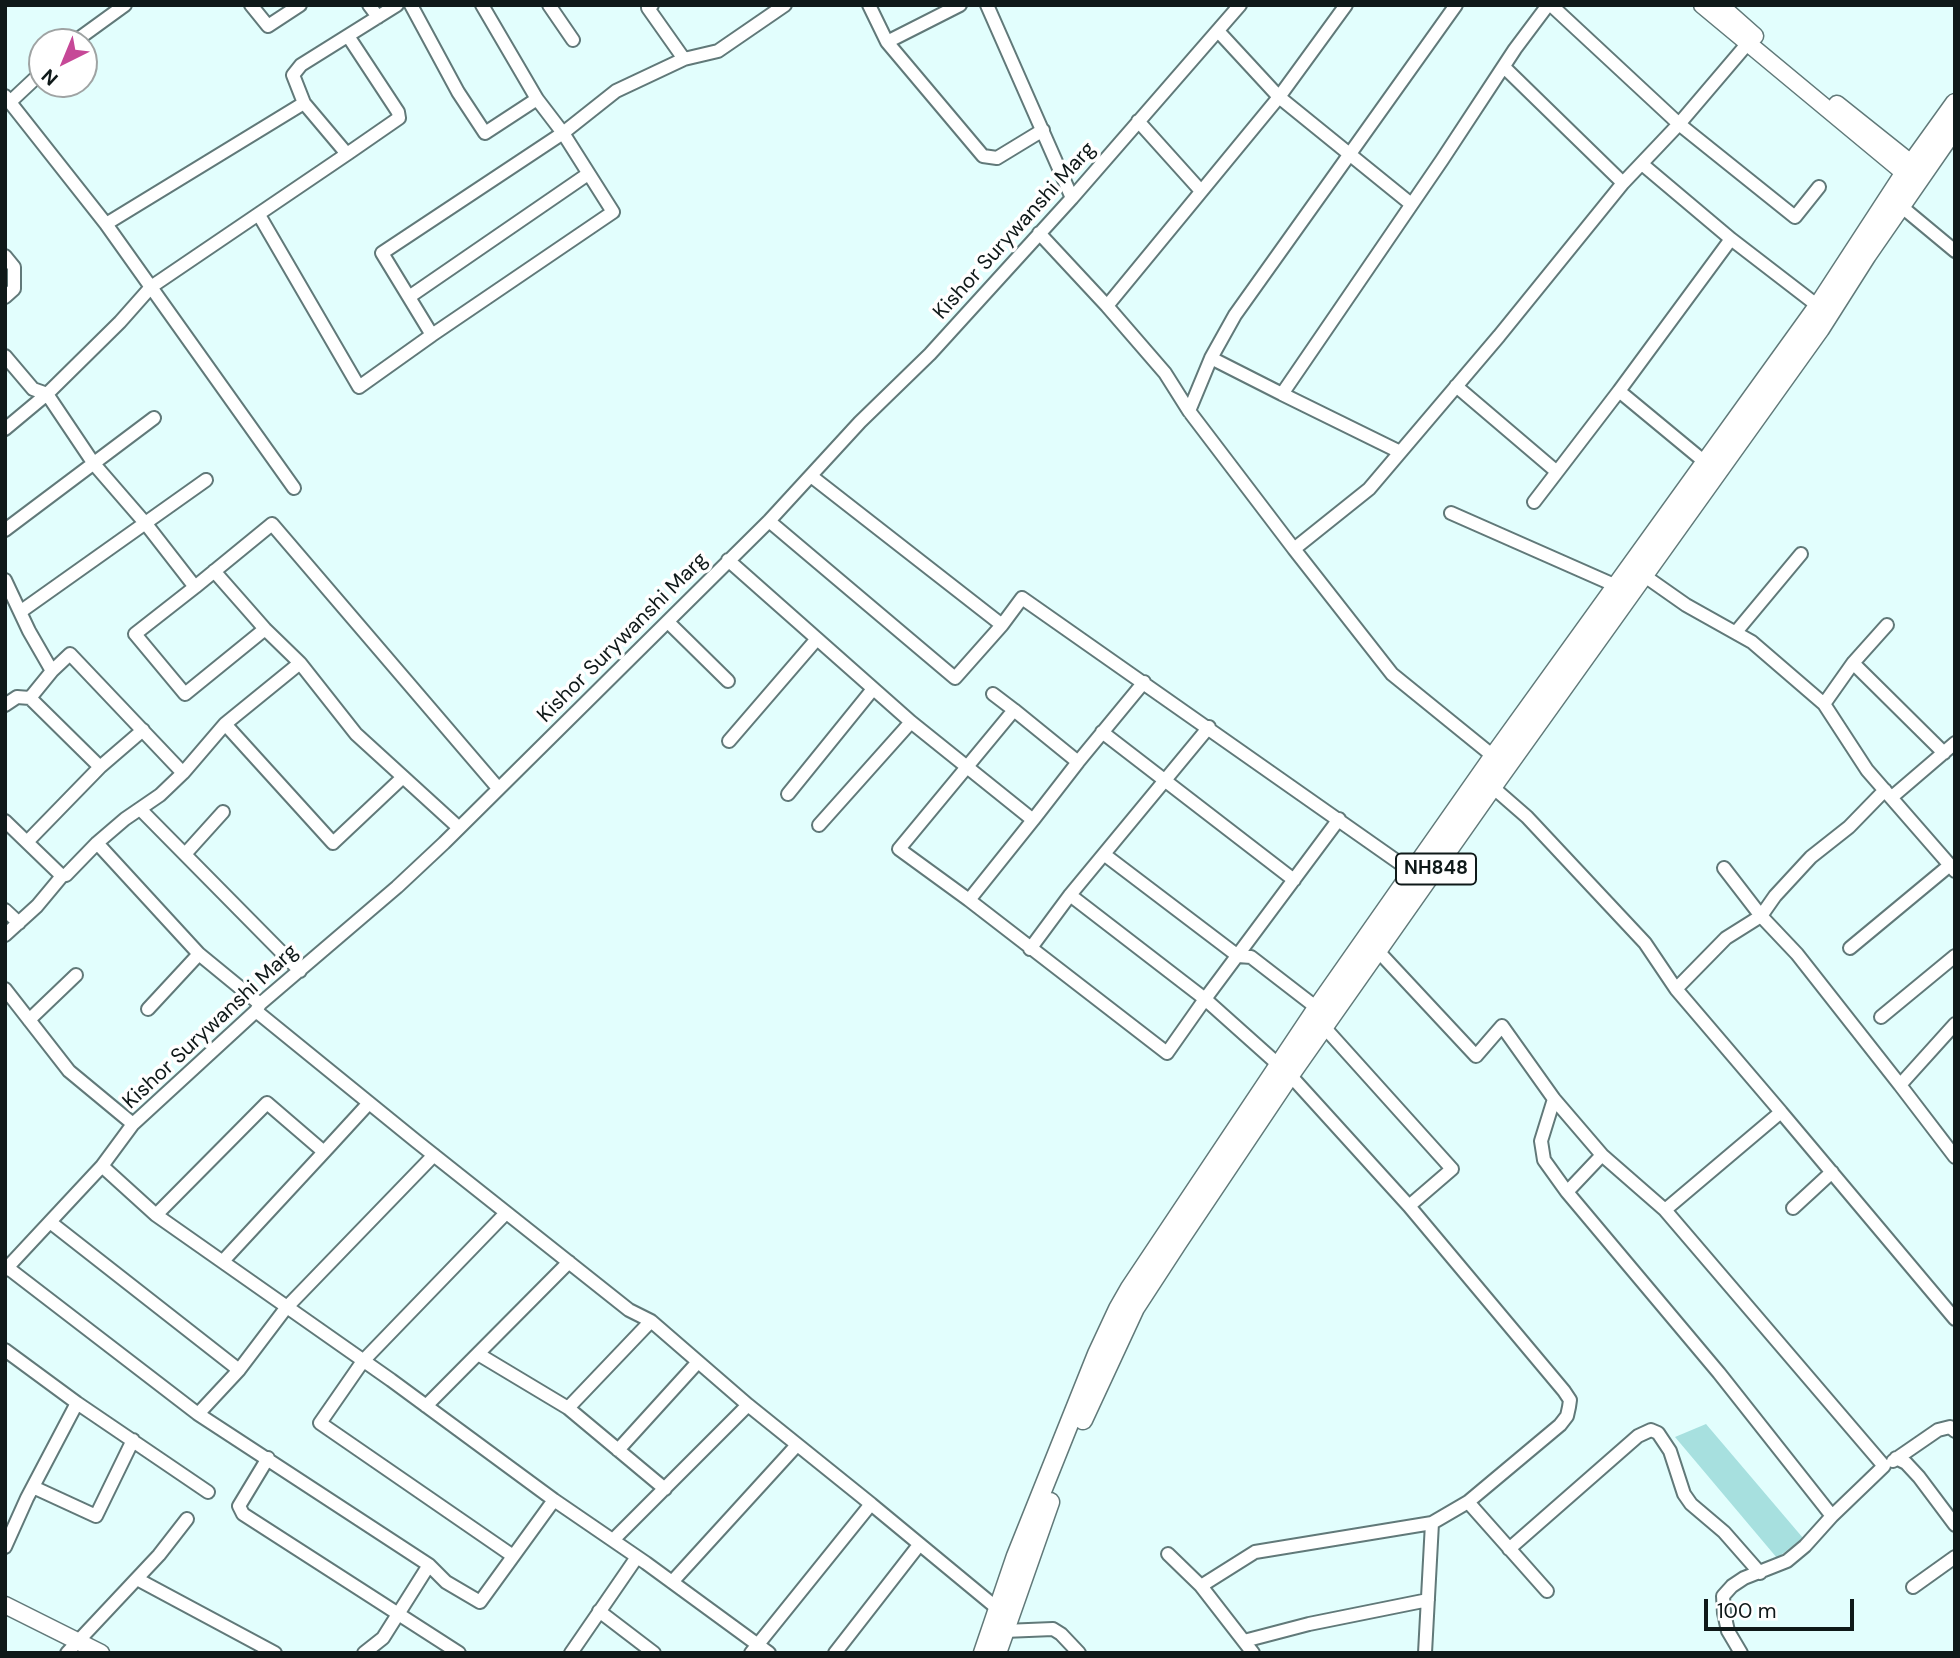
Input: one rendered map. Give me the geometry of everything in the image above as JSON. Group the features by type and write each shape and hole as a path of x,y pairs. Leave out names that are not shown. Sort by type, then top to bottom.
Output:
{"highway":[{"name":"NH848","path":"997,1653 1073,1443 1135,1308 1284,1070 1317,1008 1420,877 1637,571 1820,329 1852,266 1914,173 1955,103"},
{"name":"NH848","path":"1914,173 1955,128"},
{"name":"NH848","path":"1637,571 1706,463 1818,306 1852,266"},
{"name":"NH848","path":"983,1653 1021,1544 1118,1308 1284,1070 1325,1028 1378,951 1420,877"}],"main road":[{"path":"1702,5 1914,173"},
{"path":"1720,5 1914,173"},
{"path":"5,1605 73,1647 101,1653"}],"street":[{"path":"93,28 125,5"},
{"path":"251,5 268,26 300,5"},
{"path":"369,5 378,17"},
{"path":"346,154 304,103 295,84 295,69 397,5"},
{"path":"411,5 458,92 485,133 537,99"},
{"path":"259,215 359,387 613,212 563,133 537,99 482,5"},
{"path":"549,5 573,40"},
{"path":"652,5 648,8 684,59"},
{"path":"432,335 382,253 563,133 616,91 684,59 718,51 785,5"},
{"path":"869,5 887,42 983,156 997,158 1043,130"},
{"path":"887,42 960,5"},
{"path":"987,5 1072,198"},
{"name":"Kishor Surywanshi Marg","path":"6,1269 102,1166 133,1124 258,1007 397,887 769,521 860,422 930,354 1072,198 1240,5"},
{"path":"1107,306 1279,97 1346,5"},
{"path":"1189,411 1211,358 1235,315 1456,5"},
{"path":"1282,394 1505,68 1515,49 1549,5 1679,124 1795,216 1819,187"},
{"path":"1218,31 1279,97 1411,204"},
{"path":"5,429 47,394 120,322 151,287 399,118 398,112 348,36"},
{"path":"1294,549 1369,489 1623,183 1679,124 1748,43"},
{"path":"1505,68 1623,183"},
{"path":"28,83 8,99 106,224 294,488"},
{"path":"106,224 304,103"},
{"path":"1138,121 1201,191"},
{"path":"1642,164 1731,239 1818,306"},
{"path":"409,297 588,174"},
{"path":"1895,201 1955,251"},
{"path":"1039,233 1165,373 1189,411 1392,674 1500,762"},
{"path":"1534,502 1731,239"},
{"path":"5,256 14,267 14,289 5,297"},
{"path":"5,356 33,389 47,394 94,464 195,586"},
{"path":"1211,358 1400,452"},
{"path":"1456,386 1558,472"},
{"path":"1619,391 1706,463"},
{"path":"5,530 154,418"},
{"path":"811,476 1002,625"},
{"path":"20,612 206,480"},
{"path":"1451,513 1624,589"},
{"path":"769,521 956,678 1002,625 1021,598 1420,877"},
{"path":"265,629 185,694 135,634 272,524 498,788"},
{"path":"1736,632 1801,554"},
{"path":"728,560 911,722 1033,820"},
{"path":"214,571 265,629 300,663 356,734 458,827"},
{"path":"1637,571 1686,605 1752,642 1824,704 1867,770 1952,868 1850,948"},
{"path":"5,580 52,671"},
{"path":"668,622 728,681"},
{"path":"1824,704 1853,663 1887,625"},
{"path":"729,741 817,640"},
{"path":"30,698 70,654 183,773"},
{"path":"5,935 37,906 62,876 97,843 160,795 183,773 225,724 300,663"},
{"path":"1853,663 1944,752"},
{"path":"969,900 1144,682"},
{"path":"788,794 873,689"},
{"path":"993,694 1078,762"},
{"path":"5,705 17,697 30,698 100,767"},
{"path":"1014,710 899,849 1167,1053 1339,819"},
{"path":"819,825 911,722"},
{"path":"225,724 333,843 402,778"},
{"path":"1030,949 1070,895 1209,727"},
{"path":"27,842 100,767 143,730"},
{"path":"1102,733 1294,880"},
{"path":"1676,989 1726,938 1761,916 1774,896 1811,857 1955,743"},
{"path":"1486,781 1527,817 1644,943 1676,989 1955,1319"},
{"path":"140,809 300,971"},
{"path":"186,853 223,812"},
{"path":"5,821 62,876"},
{"path":"97,843 200,954 369,1103 629,1310 651,1321 748,1405 919,1545 927,1548 998,1609"},
{"path":"1105,855 1238,956 1251,957 1317,1008"},
{"path":"1724,868 1761,916 1797,954 1955,1157"},
{"path":"1070,895 1205,999 1284,1070 1409,1206 1570,1400 1567,1416 1560,1425 1468,1502 1432,1523 1255,1552 1201,1586"},
{"path":"5,909 19,923"},
{"path":"1378,951 1476,1056 1502,1026 1554,1099 1602,1156 1665,1210 1884,1466"},
{"path":"148,1009 200,954"},
{"path":"1881,1017 1955,956"},
{"path":"29,1020 76,975"},
{"path":"5,989 69,1071 133,1124"},
{"path":"1900,1085 1955,1024"},
{"path":"1325,1028 1452,1169 1409,1206"},
{"path":"1554,1099 1541,1141 1544,1160 1567,1192 1719,1373 1832,1516"},
{"path":"223,1261 369,1103"},
{"path":"156,1215 267,1104 324,1152"},
{"path":"1665,1210 1781,1112"},
{"path":"198,1414 239,1370 286,1308 434,1155"},
{"path":"1567,1192 1602,1156"},
{"path":"102,1166 156,1215 672,1582 754,1648 769,1653"},
{"path":"1793,1208 1832,1172"},
{"path":"506,1213 363,1361 320,1423 513,1556"},
{"path":"50,1222 239,1370"},
{"path":"426,1406 569,1262"},
{"path":"6,1269 198,1414 429,1565 446,1582 480,1602 554,1500"},
{"path":"568,1408 651,1321"},
{"path":"5,1350 77,1403 208,1492"},
{"path":"478,1354 568,1408 665,1489"},
{"path":"618,1450 698,1362"},
{"path":"5,1547 77,1403"},
{"path":"613,1540 748,1405"},
{"path":"1741,1653 1728,1631 1724,1613 1723,1596 1732,1586 1744,1578 1787,1561 1884,1466 1938,1430 1950,1427 1955,1432"},
{"path":"1509,1549 1638,1436 1651,1430 1658,1433 1670,1451 1684,1494 1691,1504 1732,1540 1760,1573"},
{"path":"33,1487 96,1516 133,1440"},
{"path":"672,1582 797,1445"},
{"path":"268,1458 239,1506 243,1514 459,1653"},
{"path":"1896,1458 1906,1463 1919,1477 1955,1525"},
{"path":"1468,1502 1547,1591"},
{"path":"754,1648 872,1504"},
{"path":"73,1647 137,1579 187,1519"},
{"path":"1425,1653 1432,1523"},
{"path":"835,1653 919,1545"},
{"path":"1168,1554 1201,1586 1253,1653"},
{"path":"571,1653 637,1557"},
{"path":"1913,1587 1955,1557"},
{"path":"364,1653 383,1638 429,1565"},
{"path":"137,1579 275,1653"},
{"path":"1244,1641 1309,1624 1428,1600"},
{"path":"599,1611 654,1653"},
{"path":"1004,1631 1053,1629 1079,1653"}],"shaded area":[{"path":"1706,1424 1803,1538 1777,1558 1675,1437"}]}
